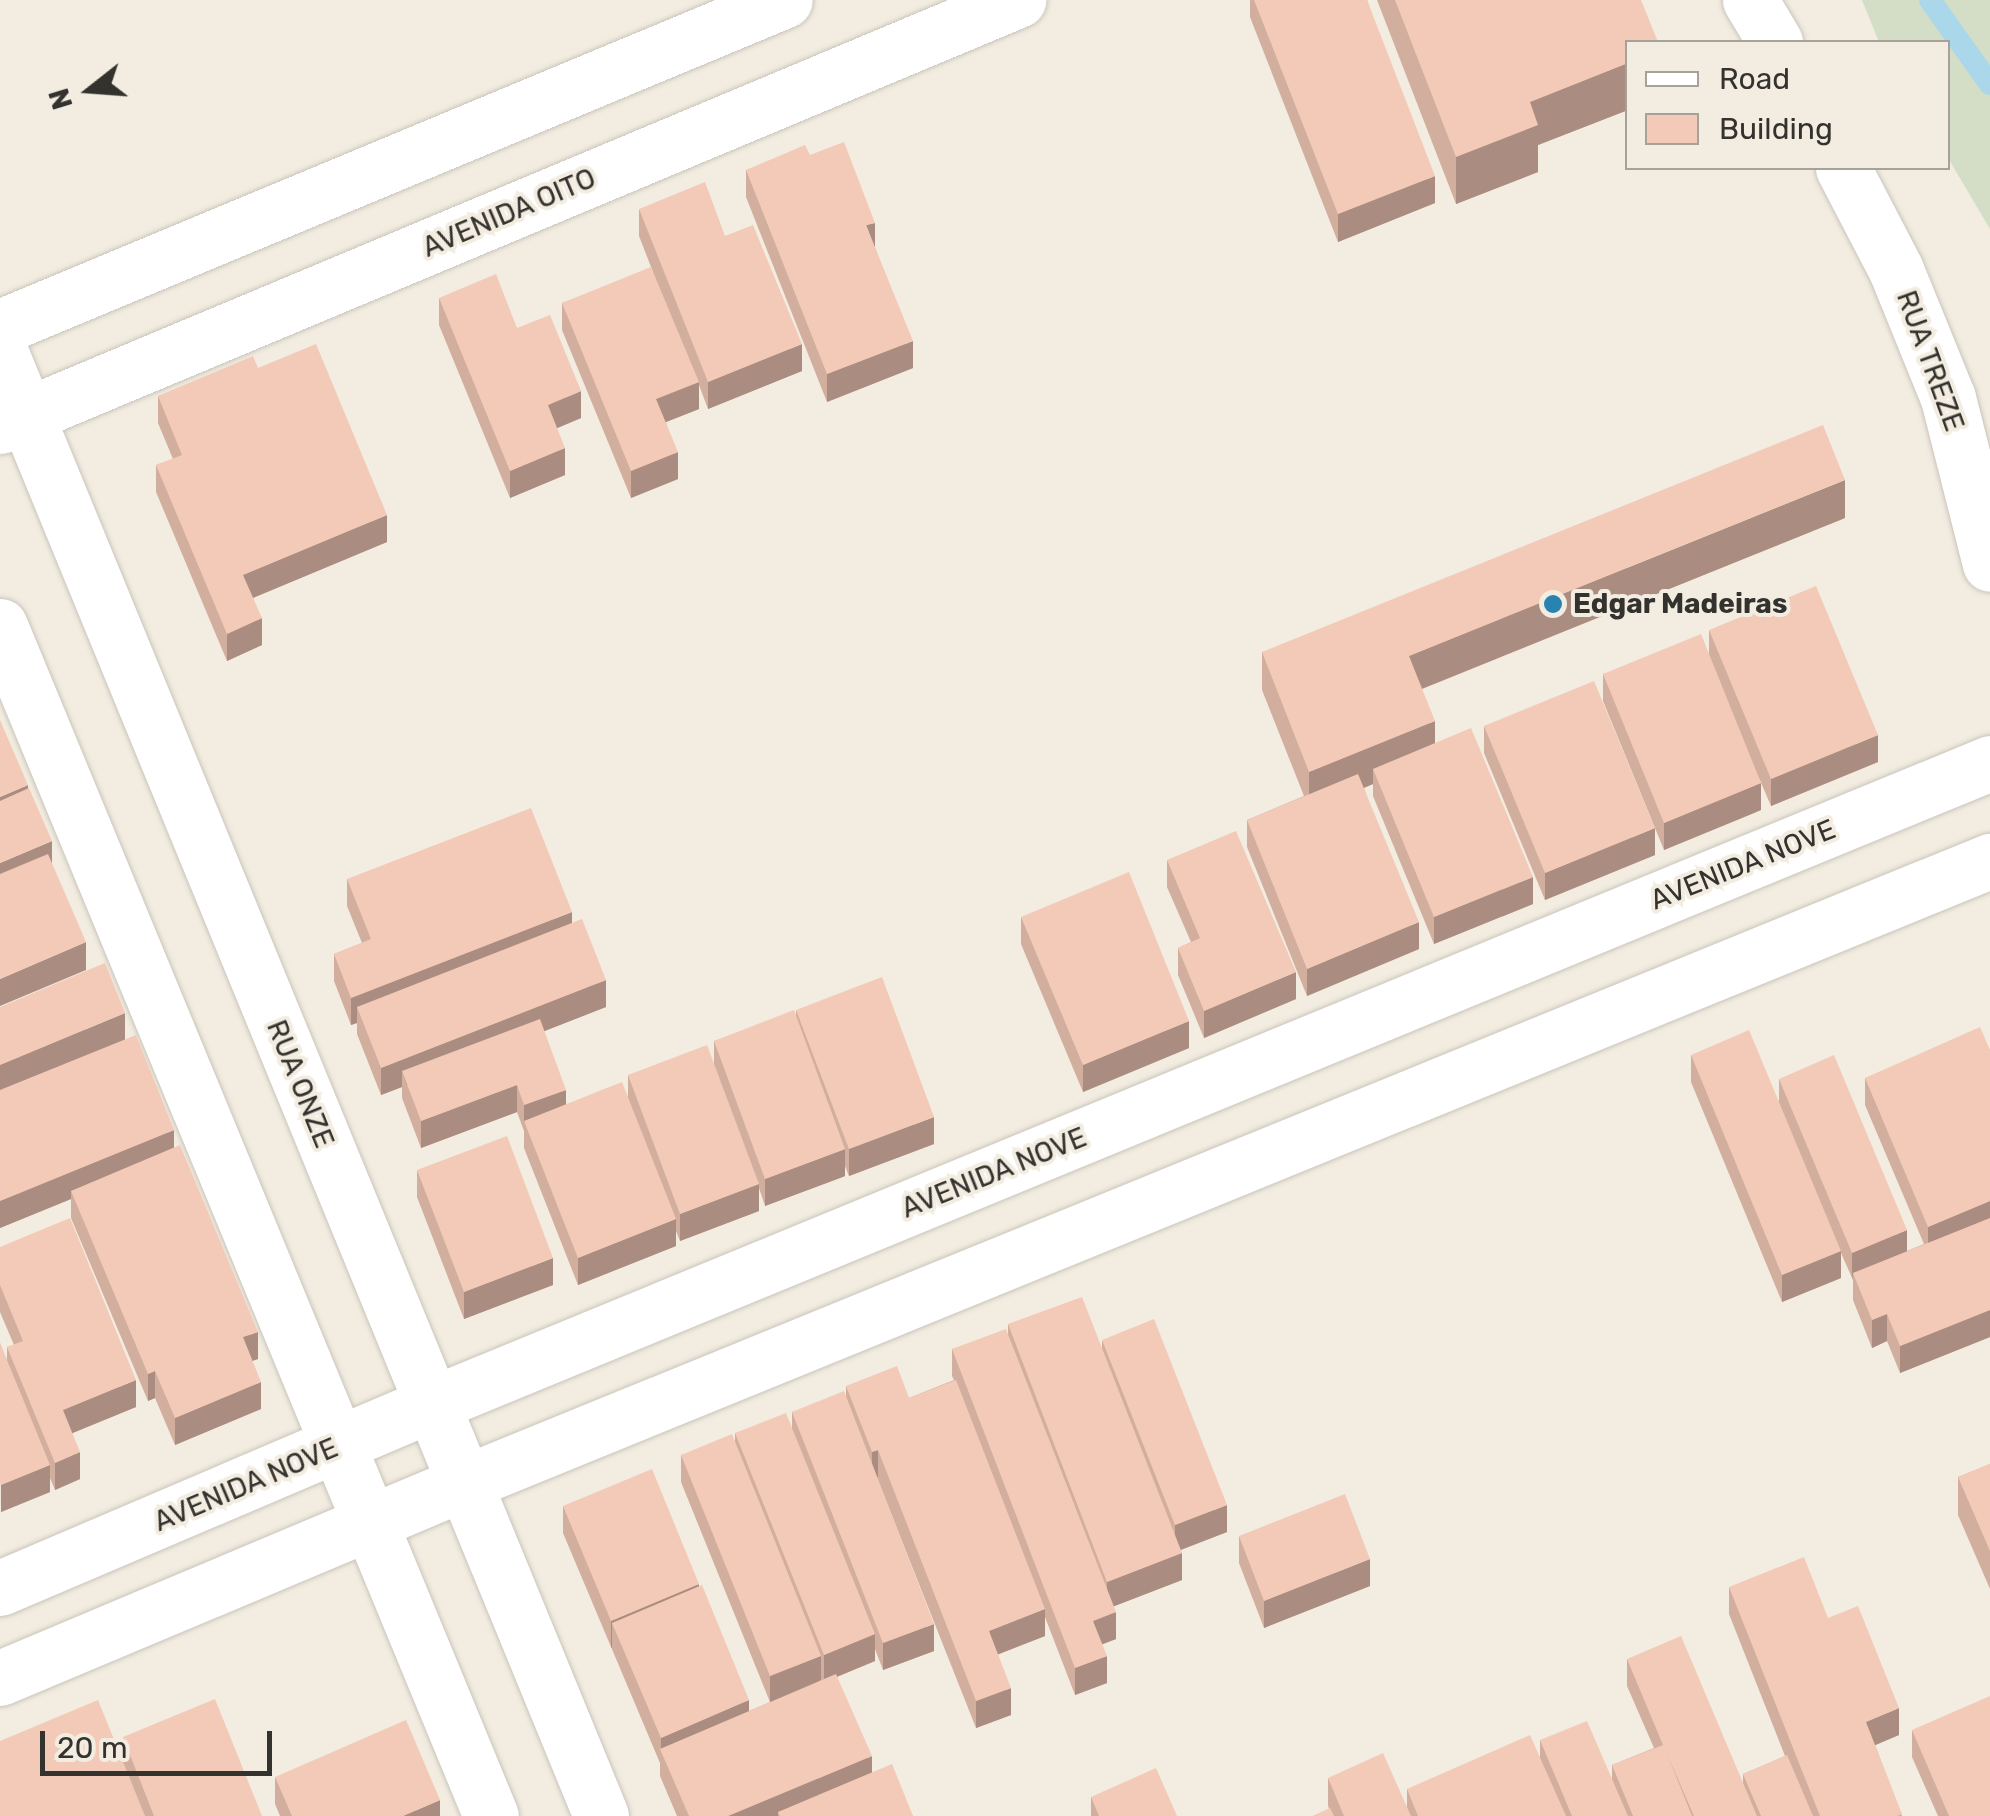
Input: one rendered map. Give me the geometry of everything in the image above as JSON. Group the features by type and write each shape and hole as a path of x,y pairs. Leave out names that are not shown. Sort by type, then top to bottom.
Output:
{"street":[{"path":"0,327 786,0"},
{"name":"AVENIDA OITO","path":"13,420 1018,0"},
{"path":"1750,0 1775,40"},
{"name":"RUA TREZE","path":"1844,170 1896,270 1948,398 1990,564"},
{"name":"RUA ONZE","path":"0,351 13,420 432,1404 601,1816"},
{"path":"0,626 491,1816"},
{"name":"AVENIDA NOVE","path":"0,1588 432,1404 1990,763"},
{"path":"0,1678 371,1526 464,1483 1990,861"}],"green space":[{"path":"1862,0 1990,0 1990,229 1950,161 1950,40 1878,40"}],"building":[{"path":"1254,0 1367,0 1435,176 1338,214"},
{"path":"1395,0 1641,0 1657,40 1625,40 1625,64 1530,102 1538,125 1456,157"},
{"path":"844,142 875,223 866,225 913,341 827,374 746,170 805,145 810,155"},
{"path":"705,182 725,236 753,225 802,344 708,382 639,209"},
{"path":"651,267 699,382 656,399 678,452 631,471 562,303"},
{"path":"496,274 517,328 550,315 581,391 548,405 565,448 510,471 439,298"},
{"path":"316,344 387,515 243,575 262,618 227,634 156,465 182,455 158,396 253,356 258,368"},
{"path":"1823,425 1845,480 1409,656 1435,721 1309,772 1262,652"},
{"path":"1816,586 1878,735 1771,779 1709,630"},
{"path":"1701,634 1761,783 1664,823 1603,674"},
{"path":"1594,681 1655,828 1545,873 1484,726"},
{"path":"0,720 28,785 0,797"},
{"path":"1471,728 1533,877 1434,917 1373,769"},
{"path":"1358,774 1419,922 1307,969 1247,820"},
{"path":"29,788 52,841 0,863 0,801"},
{"path":"531,808 572,912 351,998 334,954 371,939 347,879"},
{"path":"1236,831 1296,972 1204,1011 1178,948 1200,938 1167,860"},
{"path":"48,854 86,942 0,979 0,874"},
{"path":"1129,872 1189,1021 1083,1065 1021,917"},
{"path":"582,919 606,980 381,1068 357,1007"},
{"path":"105,963 125,1013 0,1065 0,1007"},
{"path":"882,977 934,1117 849,1149 796,1010"},
{"path":"794,1010 845,1149 765,1179 714,1041"},
{"path":"540,1019 566,1090 524,1105 517,1085 421,1121 402,1071"},
{"path":"1980,1027 1990,1050 1990,1201 1928,1227 1865,1078"},
{"path":"1749,1030 1841,1251 1782,1275 1691,1055"},
{"path":"136,1035 174,1130 0,1201 0,1090"},
{"path":"707,1045 759,1184 680,1214 628,1075"},
{"path":"1834,1055 1907,1230 1852,1253 1779,1079"},
{"path":"622,1082 676,1219 578,1258 524,1121"},
{"path":"507,1136 553,1258 464,1292 417,1170"},
{"path":"180,1145 258,1332 243,1337 261,1382 175,1418 155,1371 148,1374 71,1191"},
{"path":"70,1218 136,1380 63,1410 80,1452 55,1463 7,1347 23,1341 0,1285 0,1247"},
{"path":"1990,1218 1990,1310 1900,1346 1887,1314 1872,1320 1853,1273"},
{"path":"1082,1297 1182,1553 1107,1582 1008,1324"},
{"path":"1154,1319 1227,1505 1175,1525 1102,1340"},
{"path":"1006,1329 1116,1612 1093,1621 1107,1656 1075,1668 952,1349"},
{"path":"0,1343 50,1465 1,1485 0,1483"},
{"path":"897,1366 909,1398 956,1380 1045,1609 989,1631 1011,1688 976,1701 878,1450 872,1452 846,1386"},
{"path":"844,1391 934,1624 883,1643 792,1412"},
{"path":"786,1413 875,1634 824,1655 735,1433"},
{"path":"732,1434 821,1656 770,1676 681,1455"},
{"path":"1990,1464 1990,1551 1958,1477"},
{"path":"652,1469 699,1584 611,1621 563,1506"},
{"path":"1345,1494 1370,1559 1264,1601 1239,1536"},
{"path":"1804,1557 1828,1618 1858,1606 1899,1708 1866,1722 1902,1814 1897,1816 1820,1816 1729,1587"},
{"path":"702,1585 749,1700 661,1738 612,1623"},
{"path":"1681,1636 1757,1816 1694,1816 1667,1754 1692,1816 1633,1816 1612,1765 1663,1745 1627,1659"},
{"path":"836,1674 872,1756 728,1816 689,1816 660,1749"},
{"path":"1990,1696 1990,1816 1949,1816 1912,1730"},
{"path":"215,1699 262,1816 154,1816 123,1737"},
{"path":"98,1700 145,1816 0,1816 0,1741"},
{"path":"406,1720 440,1800 403,1816 292,1816 275,1777"},
{"path":"1587,1721 1628,1816 1572,1816 1540,1740"},
{"path":"1530,1735 1566,1816 1418,1816 1407,1789"},
{"path":"1383,1753 1411,1816 1344,1816 1328,1778"},
{"path":"1787,1755 1813,1816 1761,1816 1743,1774"},
{"path":"892,1764 913,1816 780,1816 778,1812"},
{"path":"1156,1768 1177,1816 1099,1816 1091,1797"},
{"path":"1330,1808 1334,1816 1313,1816"}],"waterway":[{"path":"1930,0 1990,84"}],"place":[{"name":"Edgar Madeiras","path":"1553,604"}]}
